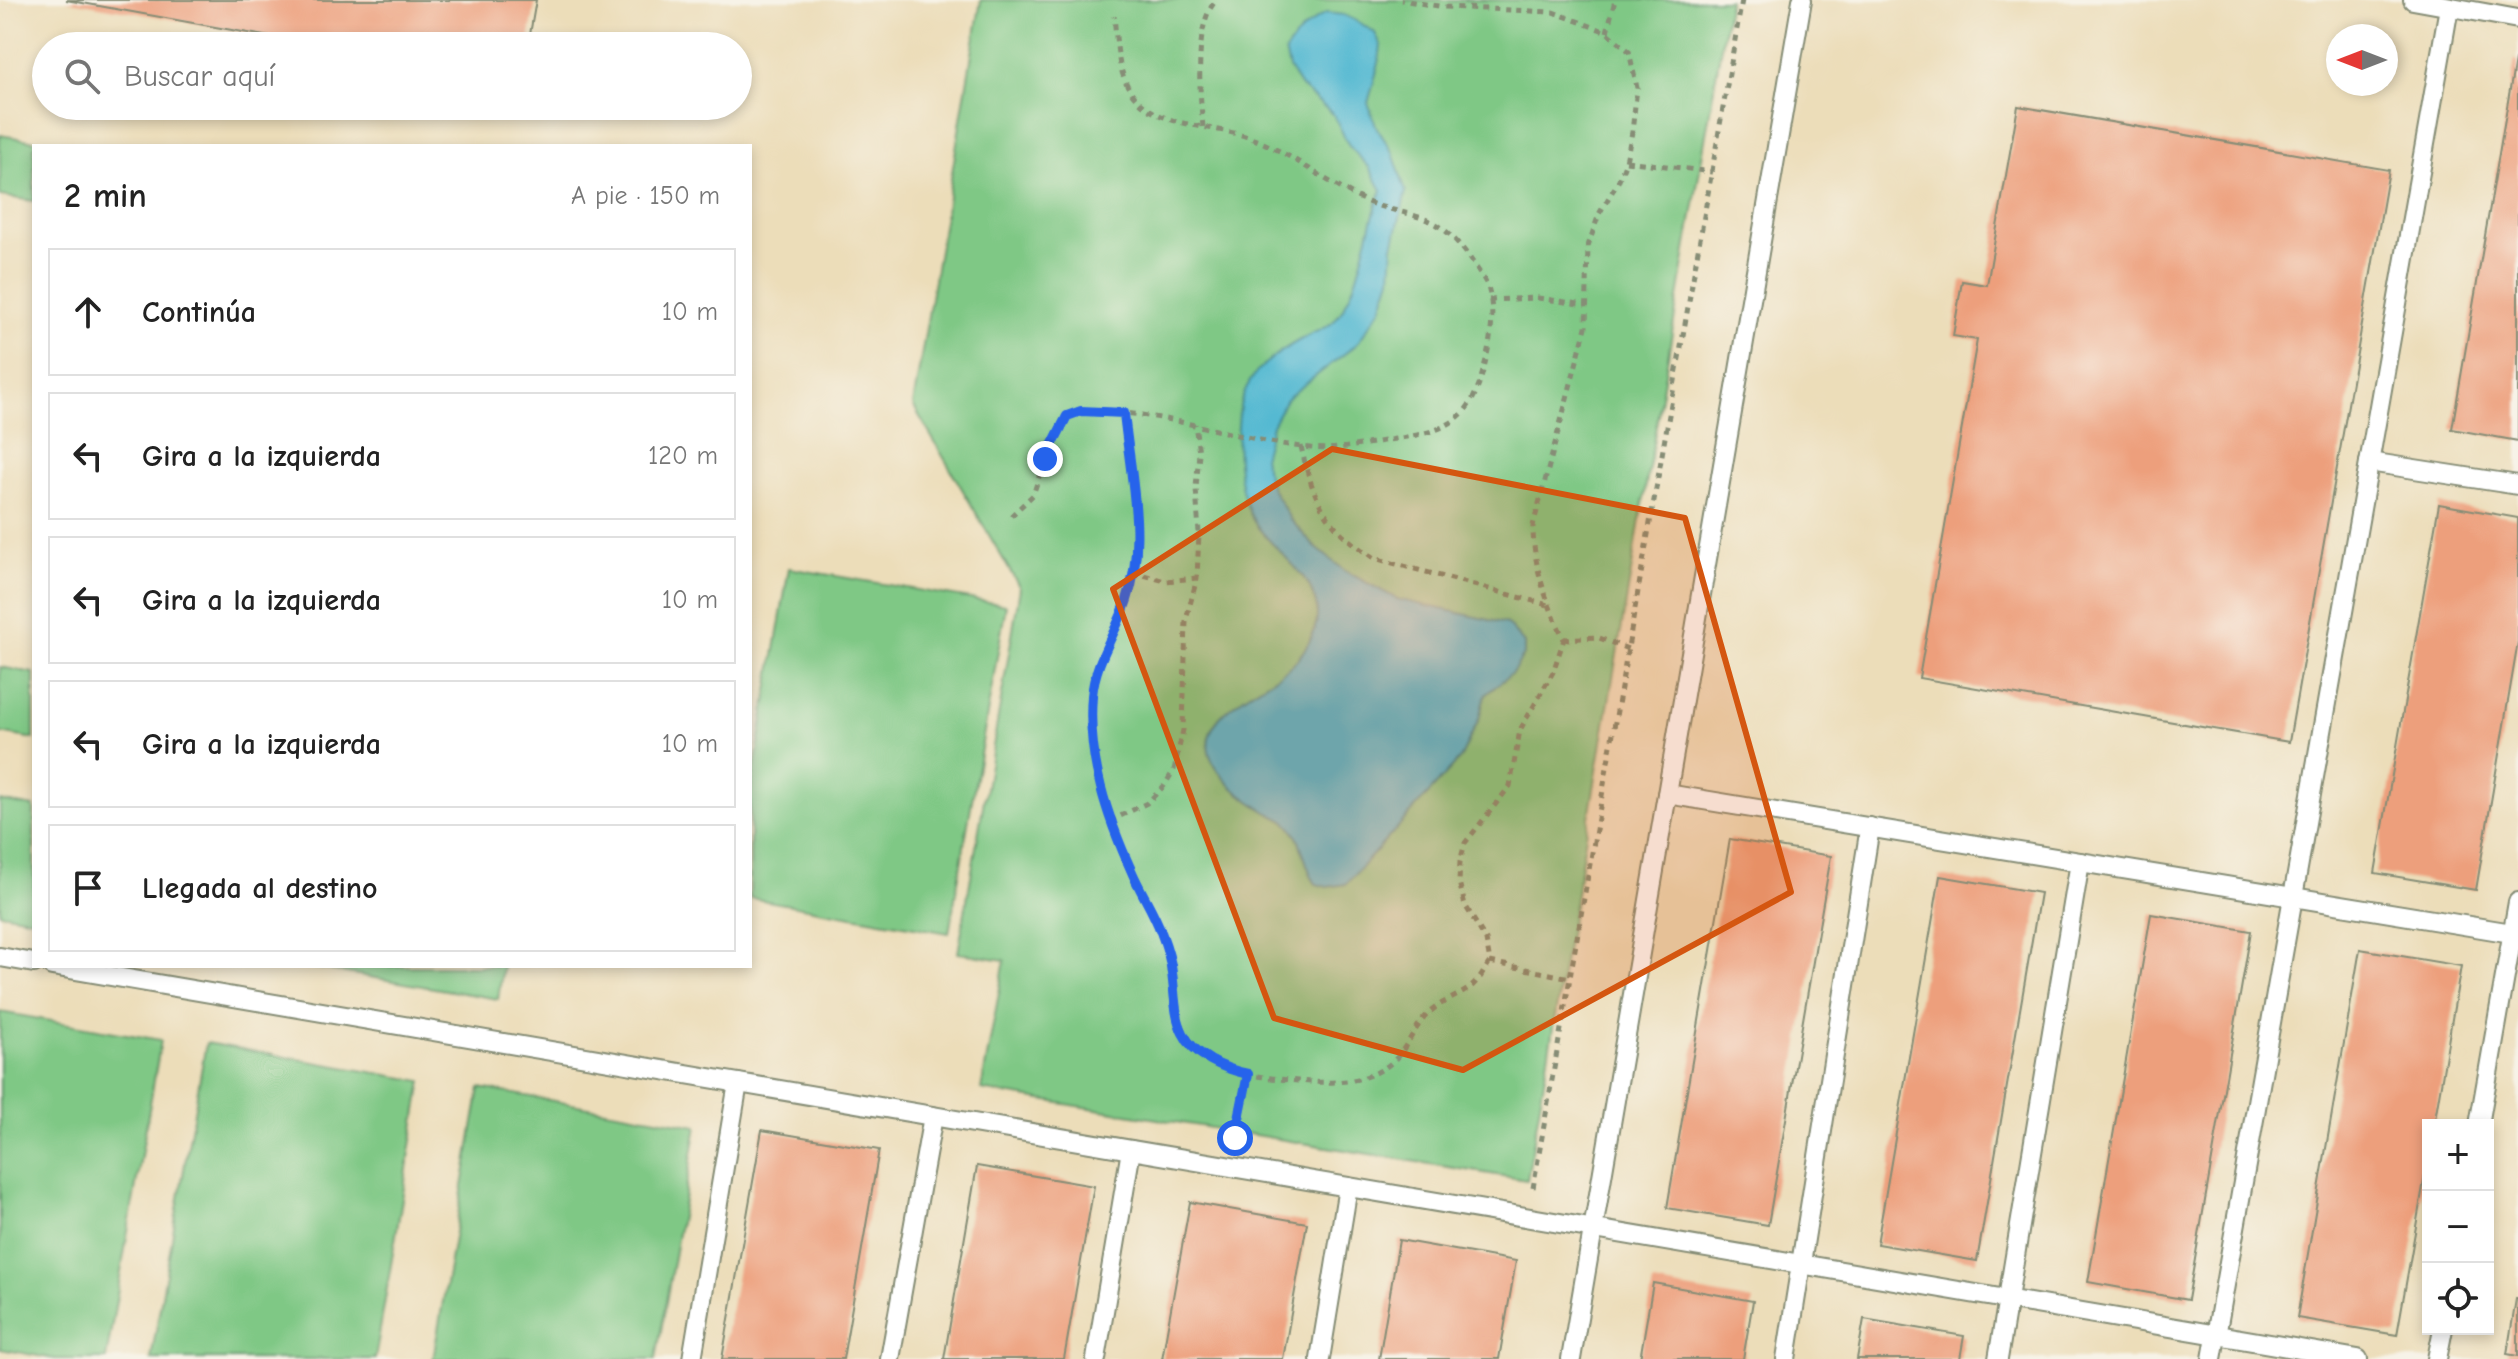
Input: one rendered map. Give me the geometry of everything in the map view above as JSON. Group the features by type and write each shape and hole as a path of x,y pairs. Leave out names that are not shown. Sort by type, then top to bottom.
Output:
{"lane":[{"path":"1571,1359 1802,0"},
{"path":"2413,0 2518,19"},
{"path":"2212,1359 2449,7"},
{"path":"2369,462 2518,485"},
{"path":"1667,794 2515,933"},
{"path":"1786,1359 1870,827"},
{"path":"1998,1359 2080,862"},
{"path":"2480,1119 2518,902"},
{"path":"0,957 32,963"},
{"path":"64,968 2358,1359"},
{"path":"692,1359 738,1083"},
{"path":"890,1359 933,1116"},
{"path":"1096,1359 1131,1150"},
{"path":"1320,1359 1348,1187"},
{"path":"2437,1359 2442,1335"}],"path":[{"path":"1203,127 1198,72 1202,39 1212,4 1217,0"},
{"path":"1124,413 1136,546 1127,601 1096,670 1092,698 1094,747 1100,788 1110,821 1161,930 1172,969 1176,1009 1183,1034 1198,1052 1217,1064 1248,1074 1313,1082 1356,1079 1380,1073 1399,1055 1419,1024 1434,1008 1476,983 1490,962 1486,940 1465,905 1459,882 1460,862 1465,843 1510,786 1520,730 1553,672 1564,639 1538,575 1533,526 1586,327 1588,246 1599,214 1618,182 1626,161 1637,88 1629,51 1607,32 1553,12 1444,7 1401,0"},
{"path":"1607,32 1615,0"},
{"path":"1533,1191 1742,0"},
{"path":"1011,516 1033,495 1045,459 1067,416 1081,411 1124,413 1195,424 1315,449 1370,443 1443,429 1465,411 1478,391 1490,346 1488,287 1468,256 1436,224 1371,203 1309,170 1276,148 1246,136 1164,116 1137,101 1127,86 1118,52 1114,16"},
{"path":"1626,161 1712,172"},
{"path":"1489,300 1538,298 1586,305"},
{"path":"1110,821 1147,803 1164,786 1174,770 1183,730 1186,620 1197,578 1199,533 1196,488 1199,453 1195,424"},
{"path":"1301,446 1314,495 1329,521 1350,543 1374,558 1549,605"},
{"path":"1133,572 1165,581 1197,578"},
{"path":"1564,639 1597,637 1628,649"},
{"path":"1490,962 1570,978"},
{"path":"1248,1074 1235,1138 1250,1141"}],"highlighted area":[{"path":"1332,449 1685,518 1791,892 1463,1070 1274,1018 1113,589"}],"green space":[{"path":"981,0 1729,0 1527,1180 981,1090 1005,960 958,953 1020,588 913,405"},
{"path":"0,135 53,144 32,144 32,201 0,196"},
{"path":"789,568 1006,605 949,933 752,898 752,783"},
{"path":"0,667 32,673 32,739 0,733"},
{"path":"0,801 32,807 32,919 0,913"},
{"path":"318,968 503,968 498,999"},
{"path":"0,1012 161,1040 106,1359 55,1359 0,1349"},
{"path":"206,1043 422,1081 375,1359 151,1359"},
{"path":"480,1088 697,1126 656,1359 433,1359"}],"water":[{"path":"1326,13 1344,15 1359,22 1375,33 1381,45 1368,103 1377,128 1393,153 1406,192 1393,246 1391,278 1381,308 1357,344 1286,399 1272,425 1263,458 1271,486 1290,519 1314,546 1345,571 1397,599 1507,624 1524,643 1524,655 1512,673 1485,695 1479,719 1460,759 1346,884 1327,887 1316,884 1297,837 1288,824 1231,786 1214,764 1208,748 1210,733 1218,719 1245,696 1292,665 1301,655 1316,624 1317,607 1304,578 1268,540 1250,514 1240,477 1237,438 1242,398 1255,375 1274,356 1330,325 1344,307 1357,276 1382,190 1369,167 1349,146 1333,114 1301,87 1289,68 1285,52 1303,30"}],"building":[{"path":"66,0 536,0 530,32 243,32"},
{"path":"2515,60 2518,61 2518,441 2452,429"},
{"path":"2018,106 2389,170 2289,742 1919,678 1977,340 1953,336 1962,281 1987,285"},
{"path":"2439,504 2518,518 2518,642 2476,890 2375,873"},
{"path":"1730,839 1831,856 1768,1225 1667,1208"},
{"path":"1940,876 2040,893 1977,1261 1877,1244"},
{"path":"2151,914 2251,931 2188,1300 2088,1282"},
{"path":"2360,949 2461,966 2435,1119 2422,1119 2422,1192 2397,1335 2297,1318"},
{"path":"762,1130 879,1150 843,1359 722,1359"},
{"path":"977,1166 1094,1186 1064,1359 944,1359"},
{"path":"1190,1202 1307,1223 1283,1359 1162,1359"},
{"path":"1399,1240 1516,1261 1499,1359 1379,1359"},
{"path":"1653,1283 1753,1301 1743,1359 1640,1359"},
{"path":"2518,1299 2518,1356 2507,1354"},
{"path":"1864,1319 1964,1336 1960,1359 1857,1359"}],"route":[{"path":"1045,459 1067,416 1081,411 1124,413 1136,546 1127,601 1096,670 1092,698 1100,788 1133,875 1161,930 1172,969 1176,1009 1183,1034 1198,1052 1217,1064 1248,1074 1235,1138"}]}
